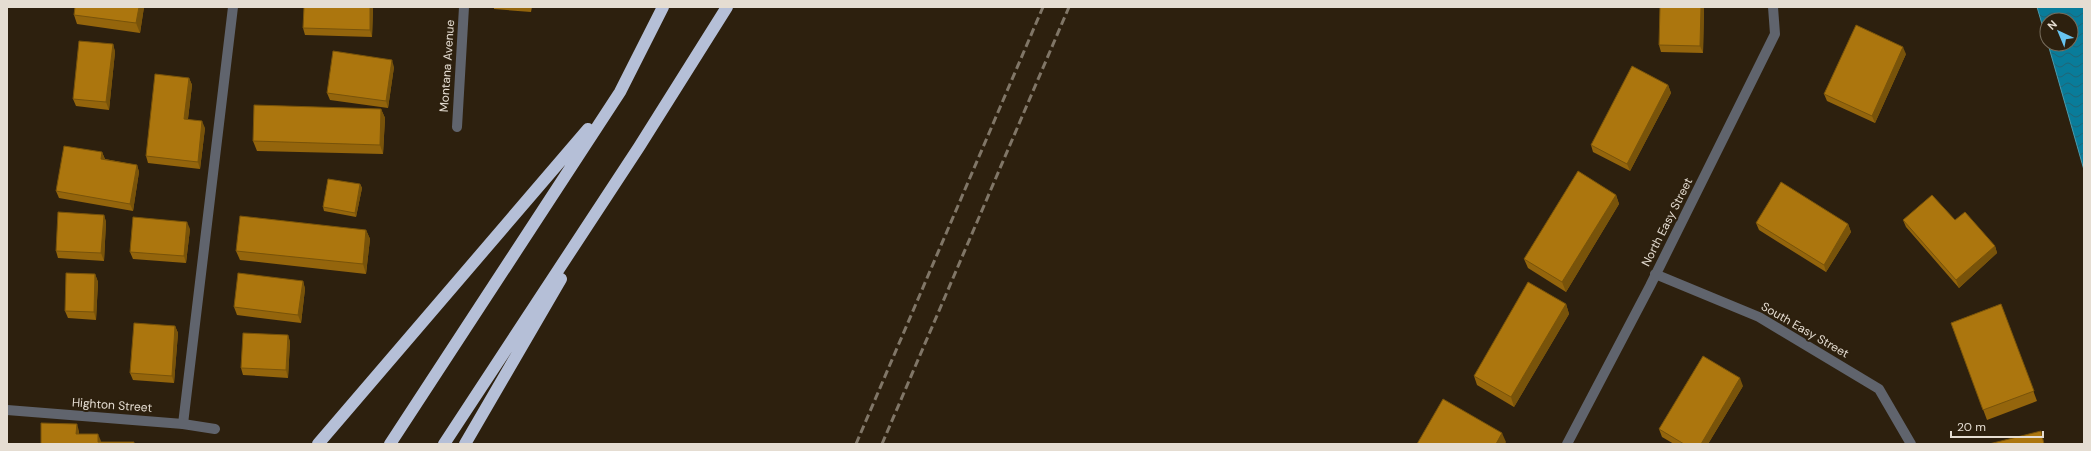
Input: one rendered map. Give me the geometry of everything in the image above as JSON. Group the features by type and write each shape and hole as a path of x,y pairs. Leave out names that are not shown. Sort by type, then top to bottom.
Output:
{"highway":[{"path":"390,444 620,92 663,7"},
{"path":"444,444 639,147 727,7"},
{"path":"318,444 620,92"},
{"path":"465,444 639,147"}],"street":[{"path":"183,424 233,7"},
{"name":"Montana Avenue","path":"457,127 464,7"},
{"name":"North Easy Street","path":"1567,444 1776,34 1773,7"},
{"name":"South Easy Street","path":"1655,274 1760,317 1879,389 1911,444"},
{"name":"Highton Street","path":"7,410 183,424 215,429"}],"water":[{"path":"2037,7 2084,7 2084,170 2050,52 2079,52 2079,12 2039,12 2039,14"}],"building":[{"path":"75,7 139,7 136,23 74,15"},
{"path":"304,7 370,7 370,30 303,28"},
{"path":"1660,7 1701,7 1700,46 1659,45"},
{"path":"1856,25 1903,47 1872,116 1824,94"},
{"path":"79,41 113,44 106,102 73,99"},
{"path":"333,51 392,60 386,101 327,93"},
{"path":"1632,66 1668,85 1627,164 1591,145"},
{"path":"155,74 189,78 184,119 202,121 198,162 146,156"},
{"path":"254,105 381,109 380,145 253,141"},
{"path":"64,146 102,152 101,159 137,165 130,204 56,191"},
{"path":"1578,171 1616,195 1562,282 1524,259"},
{"path":"328,179 360,184 355,213 323,207"},
{"path":"1781,182 1848,224 1824,265 1756,223"},
{"path":"1932,195 1955,220 1965,212 1995,246 1956,280 1903,220"},
{"path":"58,212 104,215 101,253 56,251"},
{"path":"240,216 366,230 363,264 236,251"},
{"path":"133,217 187,222 184,256 130,252"},
{"path":"66,273 95,274 94,312 65,311"},
{"path":"238,273 303,281 298,315 234,307"},
{"path":"1528,282 1566,304 1511,397 1474,376"},
{"path":"2001,304 2034,391 1983,410 1951,323"},
{"path":"134,323 175,326 172,376 130,373"},
{"path":"243,333 288,335 286,370 241,368"},
{"path":"1703,356 1740,378 1701,444 1684,444 1659,429"},
{"path":"1443,399 1502,433 1496,444 1417,444"},
{"path":"41,423 77,424 76,434 98,434 98,442 134,442 134,444 41,444"},
{"path":"2041,431 2044,444 1989,444"}],"railway":[{"path":"856,444 1043,7"},
{"path":"882,444 1069,7"}]}
